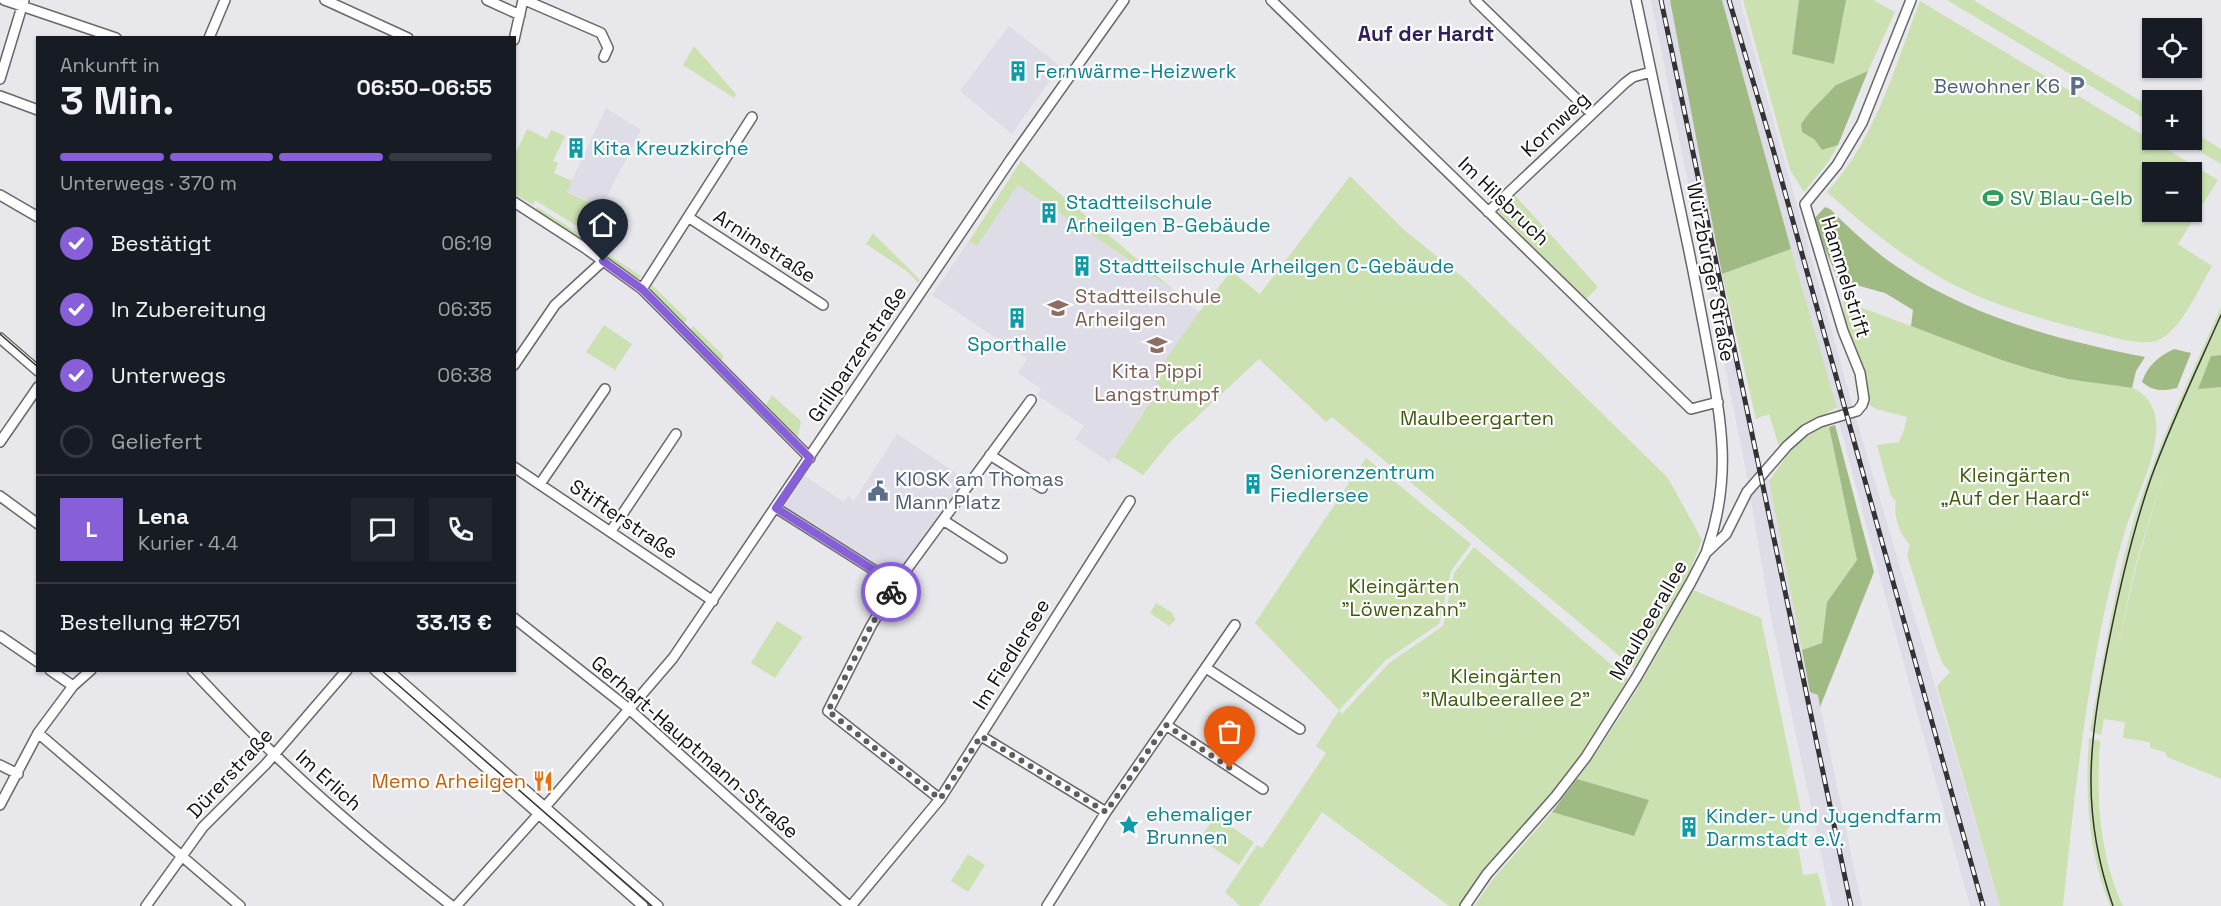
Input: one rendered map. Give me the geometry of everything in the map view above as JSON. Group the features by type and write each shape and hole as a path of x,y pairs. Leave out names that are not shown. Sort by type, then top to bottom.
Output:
{"street":[{"path":"4,0 23,2 111,36"},
{"path":"210,36 225,0"},
{"path":"325,0 404,36"},
{"path":"487,0 520,15"},
{"path":"515,36 524,0 601,33 608,48 604,57"},
{"name":"Grillparzerstraße","path":"454,906 542,810 673,658 1011,159 1124,0"},
{"name":"Im Hilsbruch","path":"1271,0 1691,409 1718,402"},
{"path":"1475,0 1592,114"},
{"name":"Würzburger Straße","path":"1636,0 1718,402 1724,443 1717,522 1706,553"},
{"name":"Hammelstrift","path":"1860,408 1864,399 1860,373 1843,331 1805,204 1837,165 1862,123 1911,0"},
{"path":"0,79 23,2"},
{"name":"Kornweg","path":"1488,212 1634,77 1651,72"},
{"path":"0,96 36,109"},
{"path":"642,289 752,117"},
{"path":"0,195 36,216"},
{"path":"516,203 642,289 810,458"},
{"name":"Arnimstraße","path":"688,217 823,305"},
{"path":"516,362 555,305 603,261"},
{"path":"0,338 36,367"},
{"path":"540,484 605,389"},
{"path":"0,442 36,390"},
{"path":"940,799 828,711 871,626 896,584 1031,400"},
{"name":"Maulbeerallee","path":"1465,906 1487,874 1556,796 1586,757 1654,647 1706,553 1726,534 1747,492 1805,430 1820,422 1860,408"},
{"path":"611,531 676,434"},
{"path":"990,455 1042,488"},
{"name":"Stifterstraße","path":"516,468 713,601"},
{"path":"0,496 36,523"},
{"name":"Im Fiedlersee","path":"850,906 940,799 1130,501"},
{"path":"776,508 896,584"},
{"path":"943,520 1002,558"},
{"name":"Gerhart-Hauptmann-Straße","path":"516,620 629,710 850,906"},
{"path":"1047,906 1106,812 1235,625"},
{"path":"0,636 36,661"},
{"path":"1206,668 1300,729"},
{"path":"53,672 73,686"},
{"path":"0,805 38,733 73,686 89,672"},
{"name":"Im Erlich","path":"194,672 273,754 365,837 454,906"},
{"name":"Dürerstraße","path":"146,906 203,827 273,754 345,672"},
{"path":"377,672 658,906"},
{"path":"390,672 542,810 643,906"},
{"path":"1166,725 1263,789"},
{"path":"38,733 240,906"},
{"path":"981,736 1106,812"},
{"path":"0,765 18,774"},
{"path":"1240,787 1246,778"}],"shaded area":[{"path":"1651,0 1670,0 1760,463 1769,481 1810,691 1818,695 1862,906 1832,906 1769,607 1746,471"},
{"path":"1722,0 1740,0 1854,411 2000,906 1970,906 1874,555 1839,422 1837,406"},
{"path":"1009,26 1060,66 1012,134 960,91"},
{"path":"606,108 641,130 601,208 567,191"},
{"name":"Stadtteilschule Arheilgen","path":"1018,185 1175,291 1174,293 1199,312 1154,378 1160,386 1110,463 1075,439 1084,426 1037,395 1041,389 1018,373 1027,359 932,295 969,241 977,246"},
{"path":"897,434 970,482 896,584 776,508 800,473 844,502 848,496 854,501"}],"green space":[{"path":"1670,0 1722,0 1791,249 1722,274"},
{"path":"1743,0 1799,0 1792,54 1834,64 1846,0 1873,0 1895,12 1868,71 1836,85 1810,138 1815,140 1822,150 1838,145 1828,162 1804,192 1790,170"},
{"path":"1799,0 1846,0 1834,64 1792,54"},
{"path":"1947,0 1973,0 2142,102 2142,117"},
{"name":"SV Blau-Gelb","path":"1920,1 2142,134 2142,150 2168,150 2188,162 2142,162 2142,222 2192,222 2178,244 2212,266 2181,320 2165,336 2156,341 2142,342 2125,340 2035,316 1997,304 1943,279 1897,250 1868,228 1827,192 1844,172 1871,126"},
{"path":"694,46 736,94 734,98 683,65"},
{"path":"1868,71 1838,145 1822,150 1815,140 1802,132 1801,124 1836,85"},
{"path":"527,129 547,139 551,130 565,136 553,161 558,163 554,173 572,181 567,192 601,208 588,233 535,200 533,205 516,195 517,150"},
{"path":"2202,137 2221,149 2221,164 2197,150 2202,150"},
{"path":"1021,161 1175,291 1018,185 977,246 969,241"},
{"name":"SV Blau-Gelb","path":"2202,170 2218,180 2202,206"},
{"name":"Maulbeergarten","path":"1350,176 1403,229 1465,279 1668,478 1702,540 1686,580 1634,668 1332,417 1326,422 1259,359 1170,442 1143,475 1114,457 1160,387 1153,378 1231,271 1260,294"},
{"path":"1513,193 1598,287 1585,300 1499,215 1498,207"},
{"path":"537,207 585,237 582,242 535,211"},
{"path":"1825,207 1887,260 1924,284 1954,299 1985,313 2048,334 2145,357 2136,371 2132,388 2048,374 1988,355 1911,326 1913,310 1885,293 1838,280 1813,220"},
{"path":"873,233 920,280 918,283 908,272 866,244"},
{"path":"591,243 641,276 638,281 589,247"},
{"path":"1791,249 1837,407 1811,423 1780,450 1769,414 1756,419 1722,274"},
{"path":"652,285 687,319 683,325 649,291"},
{"name":"Kleingärten „Auf der Haard“","path":"1843,301 2032,369 2069,379 2125,385 2140,392 2151,405 2156,421 2151,459 2125,531 2093,670 2079,764 2063,906 2000,906 1937,686 1950,672 1943,664 1936,647 1907,555 1910,544 1903,536 1898,524 1895,512 1896,501 1891,496 1877,445 1899,442 1907,417 1876,409 1868,404 1863,368 1846,330"},
{"path":"2221,307 2221,355 2211,356 2199,388 2221,387 2221,779 2167,757 2165,752 2150,748 2150,742 2123,738 2125,722 2104,719 2101,735 2090,731 2113,605 2131,530 2161,445","holes":["2165,468 2136,567 2117,649 2135,567"]},
{"path":"604,325 632,344 615,370 586,352"},
{"path":"693,326 724,356 720,362 689,332"},
{"path":"2174,349 2191,353 2177,388 2159,390 2142,382 2154,362"},
{"path":"2221,355 2221,387 2198,389 2211,356"},
{"path":"772,395 801,421 798,438 765,406"},
{"path":"1835,425 1874,572 1820,707 1818,695 1810,692 1802,650 1822,643 1827,602 1857,560 1829,427"},
{"path":"1820,426 1829,427 1857,560 1827,602 1822,643 1802,650 1769,481 1798,443"},
{"name":"Kleingärten \"Löwenzahn\"","path":"1366,458 1471,544 1451,571 1439,624 1386,660 1339,710 1255,623"},
{"name":"Kleingärten \"Maulbeerallee 2\"","path":"1474,547 1628,679 1582,754 1552,794 1483,871 1459,906 1449,906 1322,812 1259,906 1240,906 1225,892 1257,845 1262,848 1326,753 1316,746 1339,710 1342,714 1389,663 1443,626 1454,573"},
{"name":"Kinder- und Jugendfarm Darmstadt e.V.","path":"1693,590 1761,618 1801,811 1785,833 1797,841 1803,875 1818,873 1826,906 1474,906 1493,879 1552,812 1634,836 1649,800 1577,779 1624,710"},
{"path":"1156,603 1173,613 1176,619 1169,626 1150,613"},
{"path":"777,621 803,637 775,678 751,663"},
{"path":"2089,738 2100,741 2101,825 2109,866 2123,906 2110,906 2097,865 2088,802"},
{"path":"1577,779 1649,800 1634,836 1552,812"},
{"path":"1215,816 1254,842 1239,865 1200,839"},
{"path":"968,854 985,865 968,892 951,881"}],"tram line":[{"path":"2113,906 2103,872 2092,808 2093,746 2101,681 2121,583 2144,499 2184,396 2221,315"},
{"path":"0,334 36,365"},
{"path":"383,672 652,906"}],"railway":[{"path":"1661,0 1851,906"},
{"path":"1729,0 1771,142 1983,906"}],"way so far":[{"path":"891,592 828,711 940,799 981,736 1106,812 1166,725 1230,768"}],"place":[{"name":"Fernwärme-Heizwerk","path":"1018,71"},
{"name":"Bewohner K6","path":"2077,86"},
{"name":"Kita Kreuzkirche","path":"576,148"},
{"name":"SV Blau-Gelb","path":"1993,198"},
{"name":"Stadtteilschule Arheilgen B-Gebäude","path":"1049,213"},
{"name":"Stadtteilschule Arheilgen C-Gebäude","path":"1082,266"},
{"name":"Stadtteilschule Arheilgen","path":"1058,308"},
{"name":"Sporthalle","path":"1017,318"},
{"name":"Kita Pippi Langstrumpf","path":"1157,345"},
{"name":"Seniorenzentrum Fiedlersee","path":"1253,484"},
{"name":"KIOSK am Thomas Mann Platz","path":"878,491"},
{"name":"Memo Arheilgen","path":"543,781"},
{"name":"ehemaliger Brunnen","path":"1129,825"},
{"name":"Kinder- und Jugendfarm Darmstadt e.V.","path":"1689,827"}],"district":[{"name":"Auf der Hardt","path":"1426,34"}],"route":[{"path":"603,261 642,289 810,458 776,508 896,584 891,592"}]}
